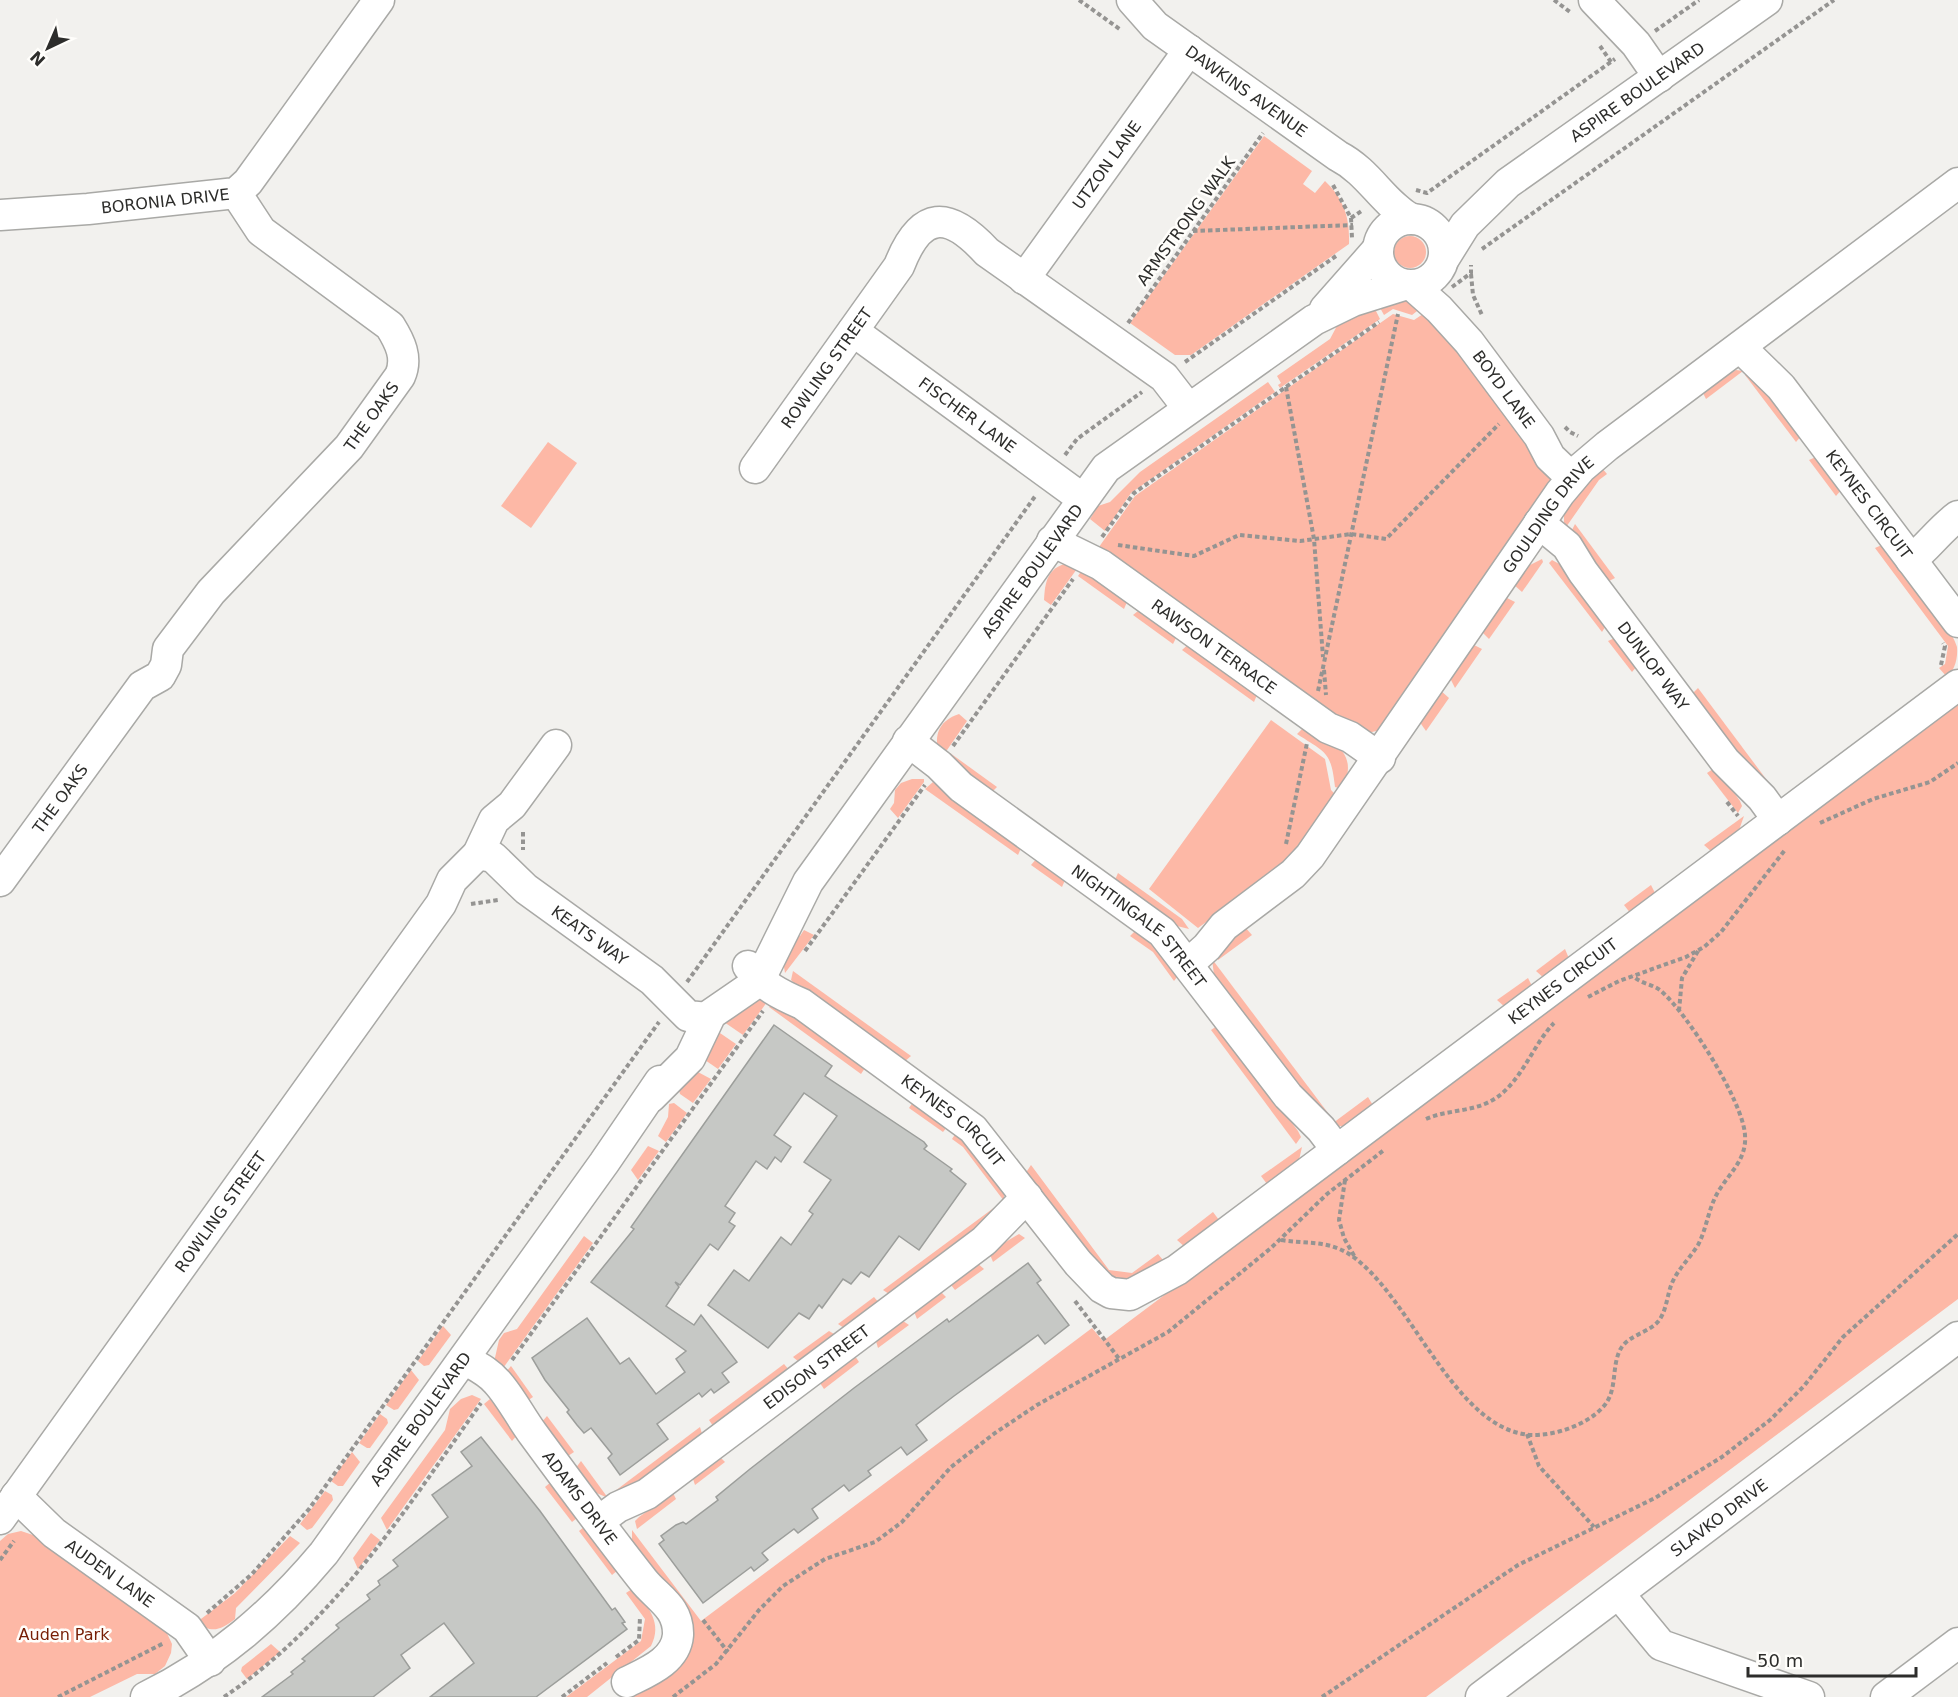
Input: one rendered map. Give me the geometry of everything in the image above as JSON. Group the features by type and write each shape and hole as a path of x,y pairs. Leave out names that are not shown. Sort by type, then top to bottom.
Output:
{"street":[{"name":"BORONIA DRIVE","path":"0,215 88,209 236,193 248,182 379,0"},
{"name":"DAWKINS AVENUE","path":"1115,0 1133,17 1155,26 1338,156 1354,177 1378,247"},
{"name":"DAWKINS AVENUE","path":"1132,0 1155,26"},
{"path":"1594,0 1613,23 1653,81"},
{"name":"ASPIRE BOULEVARD","path":"146,1697 203,1666 255,1626 317,1561 656,1090 674,1054 689,1007 738,978 758,972 766,925 808,882 1058,533 1117,458 1314,320 1353,301 1431,284 1465,225 1508,183 1767,0"},
{"name":"UTZON LANE","path":"1024,279 1189,50"},
{"name":"ASPIRE BOULEVARD","path":"1417,220 1508,183"},
{"name":"GOULDING DRIVE","path":"1183,957 1207,947 1224,926 1302,866 1376,763 1534,531 1577,473 1747,341 1958,183"},
{"name":"THE OAKS","path":"0,881 142,686 142,669 150,656 168,649 211,592 349,447 400,376 404,366 401,343 390,326 261,231 236,193"},
{"name":"DAWKINS AVENUE","path":"1364,211 1401,213 1417,220"},
{"path":"1417,220 1440,235 1431,284 1387,276 1381,269 1378,247 1391,225 1417,220"},
{"name":"ROWLING STREET","path":"754,468 899,266 930,241 938,239 960,241 987,252 1138,361 1181,413"},
{"name":"ASPIRE BOULEVARD","path":"1314,320 1378,247"},
{"name":"BOYD LANE","path":"1431,284 1478,332 1517,406 1551,430 1577,473"},
{"name":"FISCHER LANE","path":"853,331 1083,499"},
{"name":"KEYNES CIRCUIT","path":"1747,341 1767,355 1781,387 1906,554 1948,629"},
{"path":"1906,554 1930,546 1953,520"},
{"name":"DUNLOP WAY","path":"1534,531 1568,546 1583,572 1725,761 1762,798 1762,825"},
{"name":"RAWSON TERRACE","path":"1058,533 1100,558 1313,727 1350,737 1376,763"},
{"name":"KEYNES CIRCUIT","path":"758,972 776,993 802,1004 973,1129 1078,1263 1093,1293 1107,1305 1116,1308 1135,1306 1146,1302 1169,1276 1336,1163 1946,678"},
{"name":"ROWLING STREET","path":"12,1512 453,908 452,880 499,878 494,820 520,814 556,745"},
{"name":"NIGHTINGALE STREET","path":"904,747 1155,926 1183,957 1288,1096 1310,1138 1336,1163"},
{"name":"KEATS WAY","path":"499,878 689,1007"},
{"name":"EDISON STREET","path":"603,1527 627,1519 647,1494 1033,1205"},
{"name":"SLAVKO DRIVE","path":"1481,1697 1958,1337"},
{"name":"ADAMS DRIVE","path":"459,1365 490,1390 501,1410 603,1527 641,1598 662,1618 665,1632 656,1653 617,1689"},
{"name":"AUDEN LANE","path":"12,1512 54,1533 176,1625 203,1666"},
{"path":"1619,1594 1661,1645 1809,1697"},
{"path":"1886,1697 1958,1643"}],"path":[{"path":"1193,231 1364,211 1398,183 1401,187 1426,193 1699,0"},
{"path":"1478,251 1834,0"},
{"name":"ARMSTRONG WALK","path":"1127,323 1263,133"},
{"path":"1285,846 1307,743 1313,727 1351,534 1431,284 1473,295 1478,332"},
{"path":"1100,558 1098,543 1134,493 1383,319"},
{"path":"1286,387 1314,539 1324,663 1313,727"},
{"path":"800,959 1075,576 1100,558 1194,556 1239,535 1300,541 1351,534 1386,539 1517,406"},
{"path":"1551,430 1570,432 1581,437"},
{"path":"1946,678 1942,664 1948,629"},
{"path":"1816,825 1873,799 1930,782 1958,763"},
{"path":"58,1697 129,1662 176,1625 252,1574 309,1509 689,1007 818,799"},
{"path":"453,908 472,902 499,878 524,848 520,814"},
{"path":"1580,1001 1633,976 1698,951 1721,932 1762,825"},
{"path":"1679,1011 1682,978 1698,951"},
{"path":"1281,1240 1317,1242 1340,1250 1356,1260 1391,1297 1471,1403 1492,1421 1526,1434 1549,1434 1595,1415 1606,1404 1612,1392 1619,1352 1629,1341 1660,1319 1677,1272 1701,1237 1712,1203 1744,1153 1745,1132 1732,1095 1679,1011 1661,991 1633,976"},
{"path":"1417,1122 1442,1113 1476,1108 1497,1098 1511,1085 1538,1042 1557,1020"},
{"path":"1336,1163 1385,1149"},
{"path":"673,1697 716,1664 759,1610 783,1586 810,1567 875,1542 892,1530 939,1479 987,1439 1037,1406 1168,1332 1281,1240 1322,1199 1336,1163"},
{"path":"1336,1163 1339,1220 1344,1238 1356,1260"},
{"path":"1322,1697 1518,1564 1664,1492 1722,1457 1770,1420 1804,1386 1843,1337 1958,1234"},
{"path":"481,1403 501,1410"},
{"path":"1526,1434 1539,1466 1594,1527"},
{"path":"0,1560 12,1512"},
{"path":"562,1697 639,1640 642,1619 641,1598"}],"green space":[{"path":"1264,136 1312,171 1303,184 1315,193 1325,181 1332,188 1347,217 1349,244 1191,355 1175,355 1130,323"},
{"path":"1410,236 1421,241 1426,252 1421,263 1410,268 1399,263 1394,252 1399,241"},
{"path":"1410,299 1421,308 1412,315 1393,309 1384,315 1379,306"},
{"path":"1374,307 1380,319 1280,388 1278,385 1281,383 1277,376 1330,339 1338,324"},
{"path":"1429,310 1551,476 1550,483 1380,730 1360,735 1100,552 1099,547 1135,496 1393,314 1414,320"},
{"path":"1736,370 1743,371 1706,399 1702,391"},
{"path":"1753,374 1802,435 1796,442 1745,375"},
{"path":"1268,382 1275,392 1131,493 1105,531 1090,519 1098,506 1110,502 1140,472"},
{"path":"548,442 577,463 531,528 501,506"},
{"path":"1818,456 1842,489 1836,496 1809,460"},
{"path":"1601,467 1607,474 1599,480 1564,530 1564,512 1567,505"},
{"path":"1575,524 1615,578 1607,582 1568,538"},
{"path":"1884,544 1936,611 1953,638 1957,647 1956,659 1947,677 1939,668 1945,664 1948,646 1875,548"},
{"path":"1542,559 1543,562 1522,592 1513,584 1526,567"},
{"path":"1552,560 1563,566 1607,624 1602,632 1549,563"},
{"path":"1068,563 1079,566 1051,605 1044,600 1048,577 1056,568"},
{"path":"1082,570 1129,597 1124,609 1078,576"},
{"path":"1505,597 1515,602 1489,639 1481,631"},
{"path":"1143,607 1179,632 1173,644 1133,615"},
{"path":"1617,637 1638,665 1632,672 1608,641"},
{"path":"1192,641 1259,690 1254,702 1182,650"},
{"path":"1472,644 1482,649 1455,688 1449,676"},
{"path":"1698,688 1772,787 1764,790 1692,694"},
{"path":"1440,690 1449,698 1426,731 1419,721"},
{"path":"1958,701 1958,1299 1449,1680 1426,1697 626,1697 674,1660 632,1540 632,1530 701,1621 1092,1328 1103,1341"},
{"path":"959,714 967,721 945,753 938,751 937,738 940,728 943,723"},
{"path":"1271,720 1325,759 1331,790 1337,796 1283,866 1198,928 1149,889"},
{"path":"1307,724 1335,743 1346,758 1347,777 1342,789 1335,787 1329,759 1325,754 1297,734"},
{"path":"950,753 997,787 990,794 947,758"},
{"path":"1716,767 1740,801 1742,806 1738,813 1707,773"},
{"path":"912,779 924,779 924,782 898,818 890,809 894,803 895,790 901,783"},
{"path":"933,782 1022,846 1018,855 925,789"},
{"path":"1744,816 1738,833 1713,853 1704,845"},
{"path":"1038,857 1066,878 1062,887 1031,865"},
{"path":"1118,873 1182,919 1189,929 1173,925 1114,882"},
{"path":"1651,885 1656,895 1631,914 1624,905"},
{"path":"1244,926 1252,935 1218,960 1215,951"},
{"path":"1137,929 1157,943 1180,973 1174,981 1153,952 1130,936"},
{"path":"804,930 814,935 785,973 783,961 791,938 800,936"},
{"path":"1565,949 1570,961 1545,979 1536,971"},
{"path":"1212,959 1331,1117 1323,1120 1214,975"},
{"path":"793,971 911,1056 904,1062 794,983 791,980"},
{"path":"1528,978 1533,988 1506,1008 1497,1000"},
{"path":"764,999 767,1002 743,1035 724,1022 751,1002"},
{"path":"775,1001 865,1068 861,1074 769,1007"},
{"path":"1217,1026 1298,1131 1301,1137 1296,1144 1211,1030"},
{"path":"717,1031 736,1044 718,1069 705,1060"},
{"path":"696,1071 711,1079 693,1103 680,1094 679,1090"},
{"path":"1368,1097 1374,1107 1347,1126 1335,1126 1333,1123"},
{"path":"913,1102 947,1127 943,1132 909,1108"},
{"path":"674,1103 687,1113 666,1142 658,1136 668,1117 669,1104"},
{"path":"956,1133 960,1133 1004,1191 1004,1201 963,1147 952,1139"},
{"path":"648,1146 659,1151 638,1180 631,1170"},
{"path":"1302,1147 1299,1160 1267,1184 1261,1176"},
{"path":"1031,1165 1109,1270 1132,1273 1158,1254 1163,1260 1145,1278 1110,1281 1025,1174"},
{"path":"999,1204 1001,1211 889,1294 883,1290"},
{"path":"1213,1212 1219,1220 1218,1224 1186,1248 1177,1240"},
{"path":"1019,1234 1025,1238 993,1262 989,1252"},
{"path":"584,1236 593,1243 501,1371 494,1362 499,1340 504,1333 517,1329"},
{"path":"976,1262 984,1269 955,1290 951,1285 952,1280"},
{"path":"939,1290 946,1297 917,1319 913,1309"},
{"path":"874,1297 880,1304 844,1328 838,1324"},
{"path":"900,1319 909,1325 878,1348 875,1338"},
{"path":"443,1326 451,1335 429,1365 424,1366 418,1361"},
{"path":"829,1331 834,1334 834,1338 799,1362 793,1357"},
{"path":"855,1356 859,1362 824,1389 820,1383"},
{"path":"784,1364 790,1371 713,1426 709,1420"},
{"path":"511,1366 533,1397 527,1401 504,1374"},
{"path":"411,1370 419,1380 398,1409 394,1410 386,1405"},
{"path":"472,1395 481,1399 387,1530 381,1518 445,1430 450,1409 461,1399"},
{"path":"490,1399 518,1434 512,1441 484,1404"},
{"path":"380,1414 387,1419 388,1423 370,1448 367,1448 359,1443"},
{"path":"547,1416 574,1452 568,1456 564,1455 541,1423"},
{"path":"700,1427 703,1437 617,1498 611,1494"},
{"path":"352,1452 360,1462 343,1486 338,1486 331,1481"},
{"path":"718,1455 725,1462 695,1485 692,1476"},
{"path":"581,1461 608,1498 592,1491 575,1469"},
{"path":"551,1482 577,1518 572,1522 545,1487"},
{"path":"325,1491 332,1495 333,1500 312,1528 307,1530 300,1524"},
{"path":"673,1493 676,1499 637,1529 635,1521 639,1517"},
{"path":"584,1527 618,1570 612,1575 579,1531"},
{"name":"Auden Park","path":"21,1531 36,1536 165,1629 172,1644 165,1666 155,1674 137,1674 90,1697 0,1697 0,1541 8,1534"},
{"path":"371,1533 380,1540 358,1569 353,1558"},
{"path":"290,1536 300,1543 236,1608 235,1619 216,1629 207,1628 197,1622 235,1593"},
{"path":"632,1589 649,1609 655,1623 651,1646 587,1697 566,1697 641,1641 645,1619 626,1593"},
{"path":"271,1644 280,1652 247,1679 241,1671 242,1667"}],"building":[{"path":"774,1025 832,1066 825,1076 924,1142 927,1146 924,1149 952,1169 950,1171 966,1184 919,1250 899,1236 869,1277 861,1272 851,1284 843,1279 822,1308 819,1305 809,1319 799,1313 768,1348 708,1305 734,1270 749,1281 781,1237 791,1245 813,1214 809,1211 831,1180 804,1162 837,1116 804,1093 774,1135 791,1147 781,1162 775,1157 767,1169 756,1161 725,1206 735,1213 729,1222 735,1226 718,1250 710,1244 680,1285 675,1282 679,1287 666,1306 694,1325 701,1315 737,1362 722,1373 729,1382 714,1393 711,1389 702,1397 699,1393 657,1424 668,1439 620,1475 608,1458 612,1454 591,1428 584,1433 577,1425 532,1358 587,1318 620,1364 629,1358 656,1394 685,1372 676,1359 686,1351 591,1282 634,1229 631,1227"},
{"path":"1028,1263 1041,1280 1037,1283 1069,1325 1045,1344 1038,1335 954,1396 916,1425 927,1440 907,1455 901,1447 868,1471 871,1475 849,1491 844,1485 812,1509 818,1518 798,1533 794,1529 762,1553 768,1560 754,1571 751,1567 703,1603 659,1544 664,1540 661,1536 676,1525 683,1522 686,1524 718,1500 716,1497 750,1469 854,1388 947,1319 949,1322"},
{"path":"481,1437 540,1511 612,1610 615,1608 627,1629 536,1697 430,1697 474,1663 444,1623 401,1655 410,1668 373,1697 262,1697 293,1674 291,1672 305,1661 302,1659 339,1628 336,1625 370,1599 367,1595 380,1585 378,1581 398,1566 393,1560 448,1517 432,1495 472,1466 461,1452"}]}
